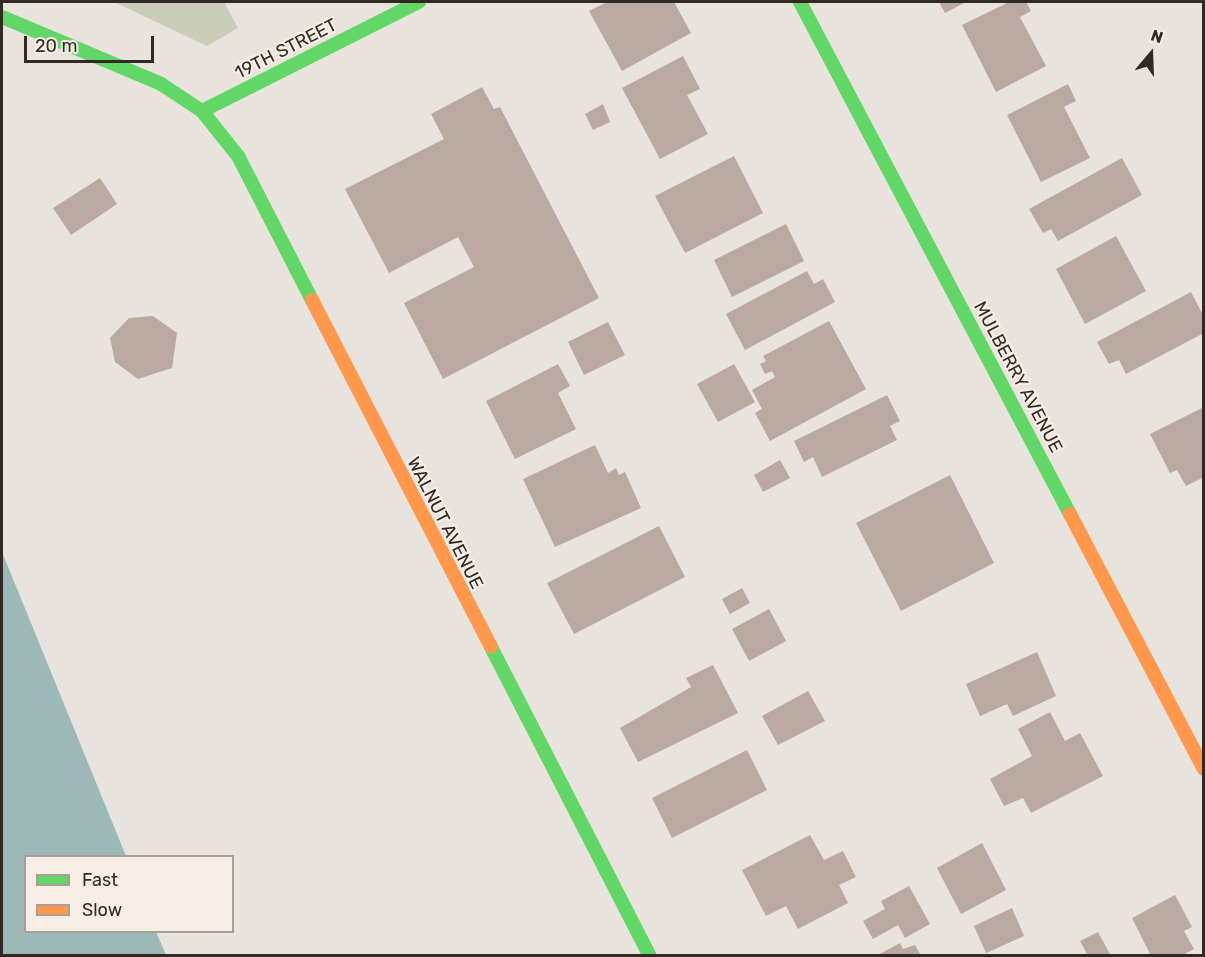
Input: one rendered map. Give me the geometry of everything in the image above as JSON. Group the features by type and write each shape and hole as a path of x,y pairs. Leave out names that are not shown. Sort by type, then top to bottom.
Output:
{"street":[{"name":"19TH STREET","path":"202,111 419,2"},
{"name":"MULBERRY AVENUE","path":"800,2 1203,769"},
{"name":"WALNUT AVENUE","path":"2,17 161,84 202,111 238,156 650,956"}],"green space":[{"path":"114,2 224,2 238,28 207,46"}],"water":[{"path":"2,552 126,855 24,855 24,933 156,933 166,955 2,955"}],"building":[{"path":"607,2 674,2 691,33 622,71 589,11"},
{"path":"939,2 966,2 945,13"},
{"path":"1009,2 1026,2 1031,11 1020,17 1046,66 996,92 962,25"},
{"path":"683,56 700,89 687,95 708,134 660,159 622,88"},
{"path":"1068,84 1076,101 1064,107 1090,158 1041,182 1007,115"},
{"path":"482,87 494,109 500,107 599,298 443,379 404,303 474,267 458,237 389,273 345,189 444,139 431,114"},
{"path":"603,104 610,122 593,130 585,114"},
{"path":"734,156 763,213 685,253 655,196"},
{"path":"1122,158 1142,195 1058,241 1051,229 1043,233 1029,209"},
{"path":"100,178 117,204 71,235 53,208"},
{"path":"786,224 804,261 732,297 714,260"},
{"path":"1116,236 1146,291 1085,324 1056,269"},
{"path":"807,271 814,284 823,279 835,302 745,350 726,314"},
{"path":"1191,292 1204,317 1204,333 1126,374 1119,360 1109,364 1097,342"},
{"path":"153,316 177,333 172,368 138,379 115,362 110,338 129,318"},
{"path":"829,321 866,389 770,441 755,413 762,409 752,390 775,377 772,371 765,374 760,364 766,361 763,356"},
{"path":"608,322 625,355 584,375 568,342"},
{"path":"558,364 570,386 558,393 576,429 515,459 486,401"},
{"path":"734,364 755,402 718,422 697,384"},
{"path":"887,395 900,421 890,426 897,440 822,477 813,457 804,462 794,441"},
{"path":"1204,407 1204,477 1186,486 1177,470 1170,473 1150,434"},
{"path":"595,445 608,473 616,468 619,475 625,472 641,508 555,547 523,479"},
{"path":"780,460 790,478 763,492 754,475"},
{"path":"950,475 994,563 901,611 856,523"},
{"path":"659,526 685,577 574,634 547,583"},
{"path":"742,588 750,603 730,614 722,599"},
{"path":"769,609 786,641 749,661 732,629"},
{"path":"1037,652 1056,696 1013,716 1007,704 980,716 966,684"},
{"path":"713,665 738,713 638,762 620,728 691,687 686,678"},
{"path":"808,691 825,721 778,745 762,716"},
{"path":"1050,712 1065,741 1080,733 1103,776 1031,813 1023,798 1004,806 990,779 1032,756 1018,729"},
{"path":"747,750 767,790 672,838 652,798"},
{"path":"810,835 824,860 843,851 856,877 839,885 848,903 798,929 786,906 766,916 742,870"},
{"path":"982,843 1006,890 961,914 937,868"},
{"path":"909,886 930,924 905,938 898,925 873,939 863,921 885,909 881,901"},
{"path":"1175,895 1192,927 1184,931 1194,949 1181,956 1151,956 1132,918"},
{"path":"1012,908 1024,936 986,953 974,926"},
{"path":"1098,932 1111,956 1088,956 1080,941"},
{"path":"900,943 903,949 915,945 921,956 876,956"}],"traffic: fast":[{"path":"202,111 419,2"},
{"path":"800,2 1070,514"},
{"path":"2,17 161,84 202,111 238,156 312,300"},
{"path":"491,647 650,956"}],"traffic: slow":[{"path":"312,300 491,647"},
{"path":"1070,514 1204,769"}]}
